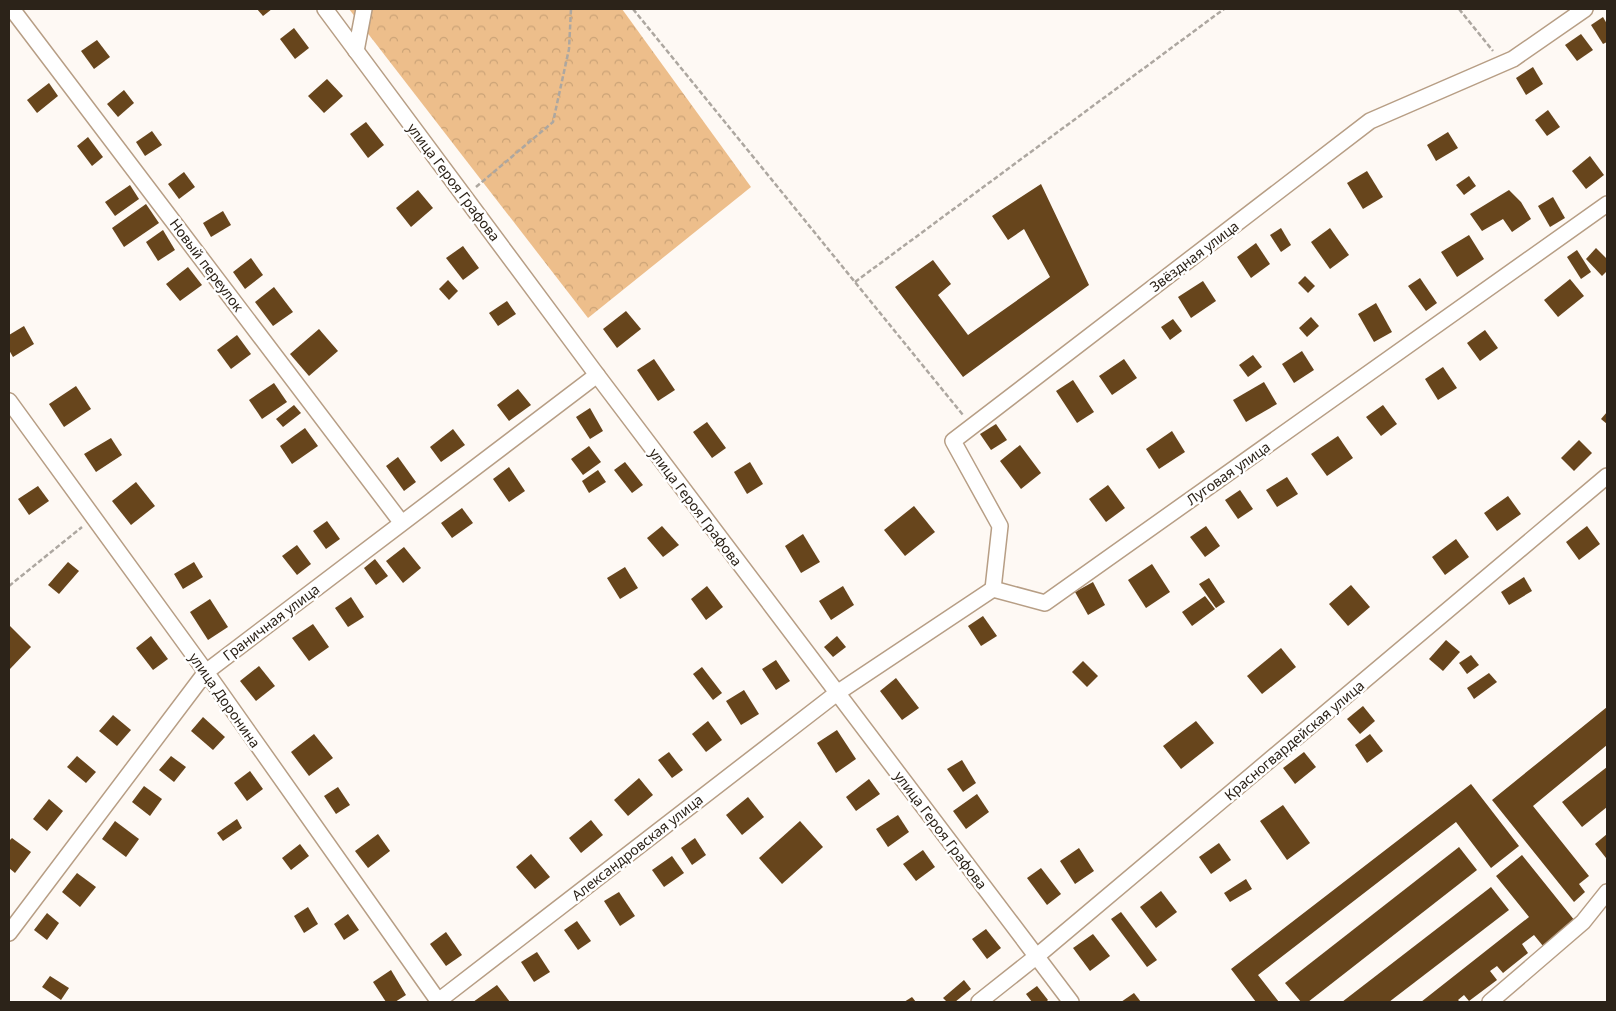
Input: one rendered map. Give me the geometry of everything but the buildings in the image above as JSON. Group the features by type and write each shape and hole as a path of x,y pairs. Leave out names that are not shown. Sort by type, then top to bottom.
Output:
{"street":[{"name":"Новый переулок","path":"12,9 402,522"},
{"name":"улица Героя Графова","path":"325,9 597,375 1071,1002"},
{"path":"356,51 364,9"},
{"name":"Звёздная улица","path":"993,589 1000,526 953,441 1370,121 1504,64 1585,9"},
{"name":"Луговая улица","path":"993,589 1044,603 1607,204"},
{"name":"Граничная улица","path":"9,934 206,672 597,375"},
{"name":"улица Доронина","path":"9,401 206,672 438,1002"},
{"name":"Красногвардейская улица","path":"978,1002 1037,956 1607,476"},
{"path":"836,693 993,589"},
{"name":"Александровская улица","path":"438,1002 836,693"},
{"path":"1490,1002 1583,922 1607,892"}],"path":[{"path":"464,196 553,122 569,49 572,9"},
{"path":"633,9 972,426"},
{"path":"855,282 1224,9"},
{"path":"1459,9 1504,64"},
{"path":"9,586 93,518"}],"green space":[{"path":"349,9 622,9 751,187 588,318"}]}
